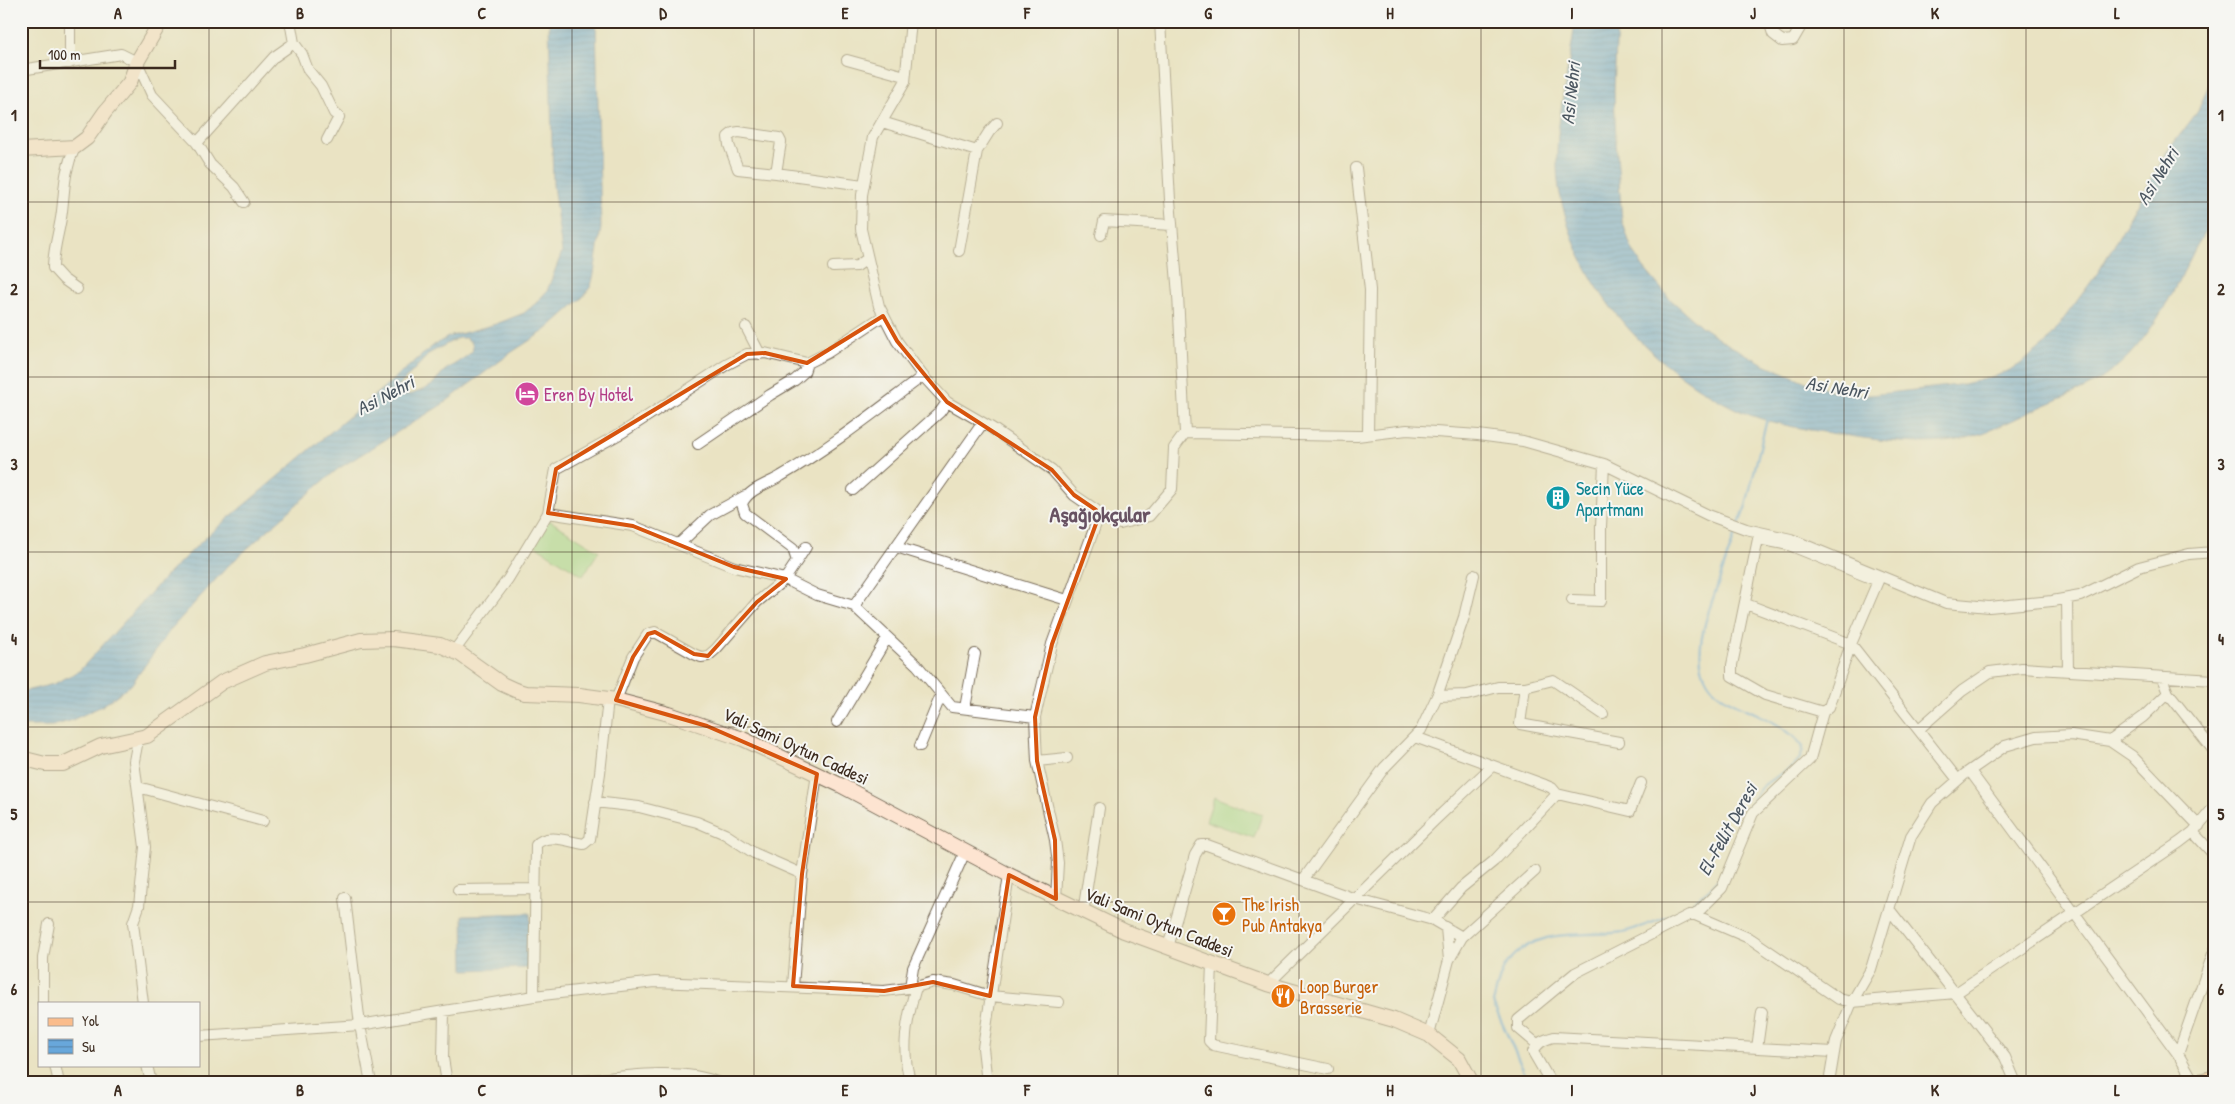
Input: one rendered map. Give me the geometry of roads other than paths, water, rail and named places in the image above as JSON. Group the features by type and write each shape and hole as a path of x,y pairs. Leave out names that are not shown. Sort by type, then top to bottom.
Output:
{"main road":[{"path":"2194,1083 2214,1078"}],"street":[{"path":"70,21 70,63"},
{"path":"77,289 63,279 53,268 53,252 62,212 67,165 75,147 87,138 105,112 117,100 130,82 137,62 158,24 176,21"},
{"path":"290,21 294,43 302,54 308,70 321,86 334,113 339,117 327,140"},
{"path":"911,21 904,82 873,137 863,185 861,229 879,306 896,341 923,376 947,402 982,424 992,428 1052,470 1074,495 1096,510 1096,517 1052,644 1035,717 1037,761 1055,840 1058,863 1056,899"},
{"path":"1096,517 1120,524 1149,516 1172,489 1174,448 1185,433 1160,21"},
{"path":"1769,21 1773,34 1782,41 1793,40 1804,21"},
{"path":"197,143 274,57 294,43"},
{"path":"21,70 121,54 137,62 152,95 197,143 210,164 234,188 244,202"},
{"path":"847,60 905,76"},
{"path":"882,122 978,151"},
{"path":"960,251 978,151 989,132 997,123"},
{"path":"776,173 781,142 779,138 739,132 733,133 728,137 738,169 863,185"},
{"path":"21,150 75,147"},
{"path":"1356,168 1370,290 1368,434"},
{"path":"1100,235 1104,221 1172,224"},
{"path":"833,267 857,266 867,259"},
{"path":"698,444 795,380 804,372 808,363 827,353 883,316"},
{"path":"746,327 760,354"},
{"path":"454,651 508,579 548,513 556,469 623,432 726,365 747,354 760,354 808,363"},
{"path":"679,544 710,516 782,475 816,453 923,376"},
{"path":"853,490 940,412 947,402"},
{"path":"854,606 982,424"},
{"path":"1185,433 1357,436 1407,430 1478,435 1523,442 1604,464 1708,515 1744,528 1791,539 1946,603 1989,607 2067,599 2080,596 2139,567 2189,554 2214,552"},
{"path":"1572,600 1601,601 1601,527 1604,464"},
{"path":"745,496 742,504 745,512 774,529 793,549 797,561"},
{"path":"548,513 633,526 734,567 785,579 817,595 854,606 917,665 952,707 1035,717"},
{"path":"1695,915 1722,888 1753,813 1810,760 1823,712 1828,707 1851,644 1878,581 1789,545 1758,539 1732,665 1732,676 1765,695 1823,712"},
{"path":"534,996 536,846 539,841 547,838 584,844 590,839 612,700 633,657 648,634 656,632 694,654 701,657 708,656 757,602 785,579 806,547"},
{"path":"896,547 1067,600"},
{"path":"1303,880 1384,768 1421,730 1437,696 1464,617 1474,574"},
{"path":"2067,599 2068,670"},
{"path":"1746,604 1851,644 1958,780"},
{"path":"837,722 887,638"},
{"name":"Vali Sami Oytun Caddesi","path":"21,758 45,764 63,764 101,746 138,740 156,730 222,682 265,663 305,656 361,640 415,640 440,645 454,651 502,684 514,690 531,694 579,695 612,700 707,726 757,745 817,774 1083,912 1168,947 1268,984 1394,1020 1429,1035 1459,1059 1472,1083"},
{"path":"965,708 975,654"},
{"path":"1919,729 1962,691 1990,672 2022,668 2214,680"},
{"path":"2162,678 2168,692 2214,750"},
{"path":"1437,696 1467,695 1498,688 1525,687 1553,680 1603,714"},
{"path":"1525,687 1520,724 1619,742"},
{"path":"2110,741 2143,717 2168,692"},
{"path":"920,746 941,695"},
{"path":"1829,1083 1834,1052 1852,1002 1871,969 1911,836 1932,803 1958,780 2005,746 2036,737 2071,735 2110,741 2132,756 2196,829 2214,855"},
{"path":"1415,737 1546,785 1557,794 1630,811 1641,783"},
{"path":"138,740 134,761 145,847 139,906 133,922 143,1002"},
{"path":"1037,761 1067,758"},
{"path":"1268,984 1492,766"},
{"path":"1970,771 2178,1054 2194,1083"},
{"path":"793,986 802,874 817,774"},
{"path":"138,787 263,821"},
{"path":"1433,920 1461,888 1494,860 1557,794"},
{"path":"595,802 646,808 697,822 725,834 754,853 802,874"},
{"path":"1537,1044 1518,1028 1518,1020 1556,988 1595,961 1689,915 1695,915 1751,938 1839,999 1852,1002 1956,993 2196,829 2214,807"},
{"path":"1083,912 1099,808"},
{"path":"1168,947 1195,855 1201,845 1207,845 1355,898 1433,920 1462,937"},
{"path":"911,1083 906,1069 906,1033 913,987 913,968 965,852"},
{"path":"1429,1035 1449,960 1462,937 1535,871"},
{"path":"987,1083 983,1048 1009,875"},
{"path":"458,890 536,889"},
{"path":"344,898 360,1025 370,1083"},
{"path":"1889,909 2005,1057 2016,1083"},
{"path":"43,1002 43,958 49,924"},
{"path":"1446,928 1449,960"},
{"path":"2178,1054 2214,950"},
{"path":"1212,964 1209,1041 1213,1045 1328,1069"},
{"path":"200,1036 360,1025 534,996 655,982 884,990 913,987 934,982 954,985 990,996 1059,1002"},
{"path":"444,1012 443,1058 447,1083"},
{"path":"1758,1048 1762,1012"},
{"path":"1551,1083 1533,1052 1537,1044 1542,1040 1554,1037 1834,1052"},
{"path":"55,1066 59,1083"},
{"path":"148,1066 151,1083"},
{"path":"564,1083 662,1074 708,1078 718,1083"}],"water":[{"name":"Asi Nehri","path":"549,21 596,21 601,228 591,286 583,297 546,330 512,352 443,404 338,469 314,489 228,566 171,629 131,685 102,706 70,721 52,726 21,726 21,692 54,684 79,671 165,577 206,537 434,345 448,337 496,324 524,313 535,304 547,291 562,252 553,185","holes":["458,338 466,338 472,343 473,350 444,371 431,386 413,394 394,396 396,389 430,353"]},
{"name":"Asi Nehri","path":"1575,21 1617,21 1614,91 1622,220 1631,247 1643,267 1670,299 1701,326 1729,345 1764,364 1806,382 1837,392 1870,395 1958,385 1994,377 2019,365 2045,344 2099,271 2166,153 2198,111 2214,72 2215,200 2213,215 2169,299 2136,348 2108,374 2080,390 1972,437 1944,442 1868,439 1761,419 1736,409 1697,387 1650,350 1610,306 1580,256 1569,228 1561,199 1557,156 1561,110"},
{"path":"530,913 532,968 464,970 463,915"}],"waterway":[{"name":"El-Fellit Deresi","path":"1739,524 1746,506 1767,418"},
{"name":"El-Fellit Deresi","path":"1529,1083 1493,1003 1501,975 1509,961 1534,942 1548,938 1563,935 1623,932 1644,926 1680,911 1705,894 1724,870 1748,809 1759,790 1792,767 1801,755 1803,747 1788,732 1770,720 1730,701 1715,691 1706,679 1701,666 1702,635 1737,529"}],"place":[{"name":"Eren By Hotel","path":"527,394"},
{"name":"Secin Yüce Apartmanı","path":"1558,498"},
{"name":"The Irish Pub Antakya","path":"1224,914"},
{"name":"Loop Burger Brasserie","path":"1283,996"}],"district":[{"name":"Aşağıokçular","path":"1100,514"}]}
